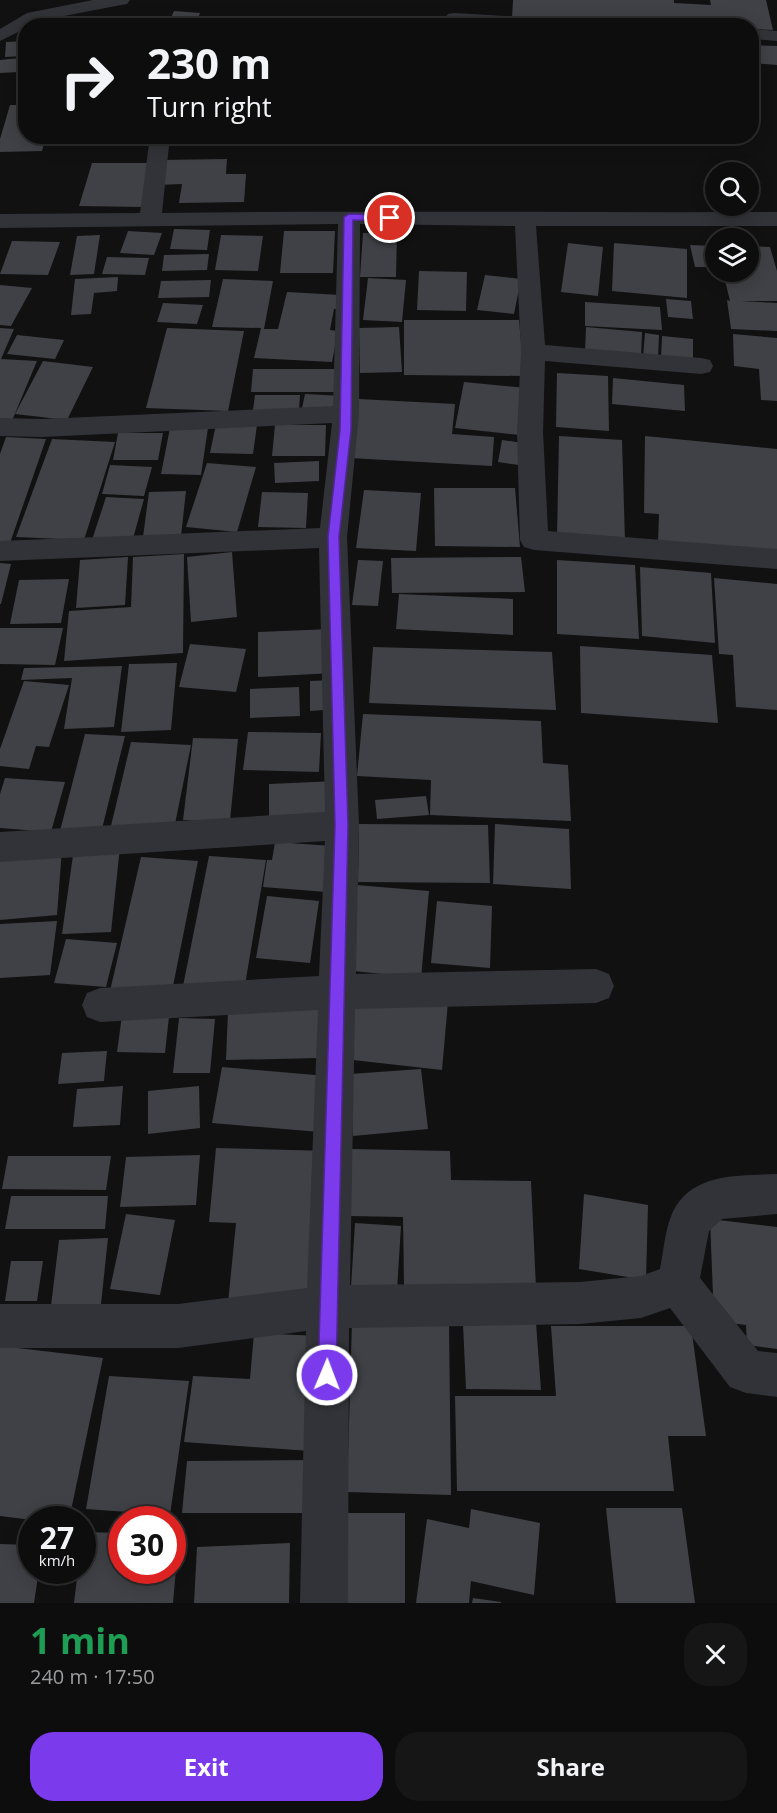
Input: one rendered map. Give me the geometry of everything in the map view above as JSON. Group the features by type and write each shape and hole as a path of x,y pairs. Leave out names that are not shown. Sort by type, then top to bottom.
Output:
{"street":[{"path":"30,18 116,1"},
{"path":"0,36 18,25"},
{"path":"759,35 777,36"},
{"path":"150,220 159,144"},
{"path":"324,1603 328,1307 342,825 333,537 346,414 349,217"},
{"path":"0,221 349,217 473,220 525,218 777,219"},
{"path":"525,218 533,352 530,432 534,540 777,559"},
{"path":"533,352 701,366"},
{"path":"0,427 42,428 346,414"},
{"path":"0,551 333,537"},
{"path":"0,847 342,825"},
{"path":"100,1005 337,992 596,986"},
{"path":"777,1194 713,1199 691,1220 678,1284 746,1371 777,1375"},
{"path":"0,1326 178,1326 328,1307 580,1303 641,1298 678,1284"}],"building":[{"path":"513,0 674,0 674,3 711,5 710,0 766,0 773,30 759,29 759,18 512,18"},
{"path":"174,11 200,13 198,18 171,18"},
{"path":"89,16 89,18 56,18"},
{"path":"18,41 18,56 5,57 6,42"},
{"path":"759,45 777,46 777,65 759,64"},
{"path":"18,58 18,72 0,73 0,60"},
{"path":"10,105 18,105 18,144 44,144 42,151 0,152 0,139"},
{"path":"227,159 226,174 246,174 244,202 179,203 182,184 157,185 160,160"},
{"path":"92,163 153,163 142,207 79,206"},
{"path":"174,229 210,230 207,250 170,249"},
{"path":"128,231 162,233 154,255 120,253"},
{"path":"284,231 335,231 333,273 280,273"},
{"path":"363,233 397,233 396,277 360,277"},
{"path":"100,235 94,274 70,275 77,236"},
{"path":"221,235 263,236 258,271 215,270"},
{"path":"12,241 60,242 48,275 0,274"},
{"path":"568,243 603,247 598,296 561,292"},
{"path":"614,243 687,249 687,298 612,291"},
{"path":"690,245 705,246 705,267 695,267"},
{"path":"759,246 770,247 777,271 777,301 741,301 777,303 777,331 731,329 727,300 730,301 725,282 759,282"},
{"path":"209,254 207,270 162,271 164,255"},
{"path":"107,257 149,258 145,275 102,274"},
{"path":"419,271 467,272 466,311 417,310"},
{"path":"485,275 521,279 514,314 477,310"},
{"path":"118,277 117,291 94,293 91,314 71,315 75,279"},
{"path":"368,278 406,280 402,322 363,320"},
{"path":"223,279 273,281 264,329 278,329 287,292 341,295 338,309 334,309 330,330 338,331 332,362 254,358 261,328 212,327"},
{"path":"211,280 209,297 158,298 161,281"},
{"path":"0,285 32,288 11,326 0,325"},
{"path":"666,299 691,301 693,319 668,317"},
{"path":"585,302 660,307 662,330 585,326"},
{"path":"163,303 203,305 197,324 157,322"},
{"path":"404,320 519,320 524,376 404,375"},
{"path":"399,327 402,372 360,373 359,328"},
{"path":"586,327 642,332 641,357 585,352"},
{"path":"0,328 14,329 1,359 37,361 11,423 0,422"},
{"path":"167,328 244,331 228,411 146,408"},
{"path":"645,333 659,335 658,359 643,358"},
{"path":"733,334 777,338 777,401 761,400 759,369 734,366"},
{"path":"17,335 64,340 55,359 7,354"},
{"path":"662,336 693,339 693,363 661,360"},
{"path":"43,361 93,367 67,420 15,414"},
{"path":"253,369 337,369 336,392 251,392"},
{"path":"557,373 608,376 609,431 556,427"},
{"path":"613,378 684,385 685,411 612,404"},
{"path":"464,382 527,388 520,435 455,428"},
{"path":"305,394 342,396 340,410 302,408"},
{"path":"255,395 300,395 299,411 253,410"},
{"path":"359,399 455,404 452,434 494,437 492,466 350,458"},
{"path":"216,424 257,425 253,454 210,453"},
{"path":"275,425 326,425 325,456 272,456"},
{"path":"170,428 208,428 201,475 161,474"},
{"path":"118,433 163,433 158,460 113,460"},
{"path":"559,436 622,440 625,541 557,537"},
{"path":"645,436 777,449 777,554 658,542 659,514 644,513"},
{"path":"6,437 46,439 9,546 0,546 0,454"},
{"path":"52,439 115,442 84,540 16,537"},
{"path":"502,440 523,443 519,465 498,462"},
{"path":"319,461 319,481 275,483 274,463"},
{"path":"207,463 256,467 237,532 186,527"},
{"path":"110,465 152,467 144,496 102,494"},
{"path":"434,488 515,488 520,547 435,546"},
{"path":"364,490 421,493 416,551 356,548"},
{"path":"186,491 181,536 143,537 149,492"},
{"path":"262,492 308,493 306,528 258,527"},
{"path":"106,497 144,499 132,542 92,540"},
{"path":"232,552 237,617 191,622 187,557"},
{"path":"184,554 183,653 64,661 69,611 131,607 133,557"},
{"path":"128,557 125,605 76,608 80,560"},
{"path":"521,557 525,592 392,593 391,558"},
{"path":"358,560 383,561 378,606 352,605"},
{"path":"557,560 635,565 639,639 557,634"},
{"path":"0,563 11,564 1,604 0,604"},
{"path":"640,567 711,573 715,643 642,636"},
{"path":"714,578 777,584 777,710 736,707 733,655 719,654"},
{"path":"69,579 61,623 10,624 19,580"},
{"path":"399,594 513,599 513,635 396,629"},
{"path":"0,628 63,628 55,665 0,664"},
{"path":"332,629 334,673 258,677 258,632"},
{"path":"190,644 246,649 236,692 179,687"},
{"path":"580,646 712,655 718,723 581,713"},
{"path":"373,647 552,652 556,710 369,703"},
{"path":"177,663 171,730 121,732 129,664"},
{"path":"122,666 114,727 64,729 72,678 21,680 24,668"},
{"path":"336,680 337,709 310,711 310,681"},
{"path":"24,681 69,685 49,747 36,746 29,769 0,766 0,749"},
{"path":"299,687 300,716 250,718 250,689"},
{"path":"363,714 541,721 543,763 568,765 571,821 430,815 431,780 357,776"},
{"path":"248,732 321,733 319,772 243,770"},
{"path":"85,734 125,736 101,833 60,831"},
{"path":"193,738 238,739 230,821 183,820"},
{"path":"131,742 191,745 174,829 111,826"},
{"path":"5,778 65,782 51,832 0,828 0,794"},
{"path":"337,781 338,817 269,820 269,784"},
{"path":"426,796 429,815 377,819 375,800"},
{"path":"359,824 488,825 490,883 358,882"},
{"path":"495,824 569,829 571,889 493,884"},
{"path":"275,842 332,846 326,892 263,887 267,860 272,860"},
{"path":"120,847 111,932 62,934 74,848"},
{"path":"62,849 57,915 0,920 0,854"},
{"path":"209,856 266,860 244,991 183,986"},
{"path":"141,857 198,861 171,996 110,991"},
{"path":"356,885 429,891 421,978 344,970"},
{"path":"267,896 319,901 310,963 256,958"},
{"path":"437,901 492,906 490,968 431,963"},
{"path":"57,921 50,975 0,978 0,924"},
{"path":"66,939 117,943 106,987 54,983"},
{"path":"353,993 448,1002 442,1070 344,1059"},
{"path":"123,1008 170,1008 165,1053 117,1052"},
{"path":"320,1009 320,1058 226,1060 228,1011"},
{"path":"179,1018 215,1019 210,1073 173,1073"},
{"path":"107,1051 104,1081 58,1084 62,1053"},
{"path":"222,1067 327,1076 320,1132 212,1123"},
{"path":"421,1069 428,1129 353,1136 350,1074"},
{"path":"123,1086 120,1125 73,1127 77,1089"},
{"path":"199,1086 200,1128 148,1134 148,1091"},
{"path":"216,1148 329,1151 321,1294 228,1303 236,1223 209,1222"},
{"path":"351,1149 450,1151 451,1180 531,1181 536,1288 404,1285 403,1217 348,1216"},
{"path":"200,1155 196,1205 120,1207 126,1157"},
{"path":"8,1156 111,1156 106,1190 2,1189"},
{"path":"584,1194 648,1205 646,1280 579,1269"},
{"path":"11,1196 108,1196 105,1229 5,1229"},
{"path":"126,1214 175,1220 160,1295 110,1289"},
{"path":"710,1219 777,1227 777,1349 747,1345 746,1325 714,1321"},
{"path":"355,1223 401,1226 397,1290 351,1287"},
{"path":"108,1238 101,1304 51,1306 59,1240"},
{"path":"11,1261 43,1261 37,1301 5,1301"},
{"path":"352,1321 449,1323 451,1495 347,1492"},
{"path":"536,1323 541,1390 466,1389 463,1324"},
{"path":"551,1326 691,1326 706,1436 668,1436 674,1491 457,1491 455,1396 556,1396"},
{"path":"254,1333 319,1336 310,1451 184,1442 193,1376 250,1379"},
{"path":"0,1346 103,1358 72,1506 18,1506 18,1518 0,1516"},
{"path":"109,1376 189,1381 171,1506 108,1506 108,1511 96,1510 96,1506 87,1506"},
{"path":"317,1460 316,1513 186,1513 186,1506 183,1506 187,1461"},
{"path":"606,1508 682,1508 695,1603 616,1603"},
{"path":"471,1509 540,1523 534,1595 471,1581 469,1603 416,1603 427,1519 469,1528"},
{"path":"343,1513 405,1513 405,1603 341,1603"},
{"path":"96,1532 108,1533 108,1584 175,1584 173,1603 74,1603 76,1584 96,1584"},
{"path":"290,1543 289,1603 194,1603 197,1547"},
{"path":"0,1544 18,1545 18,1584 37,1584 34,1603 0,1603"},
{"path":"473,1598 501,1602 501,1603 472,1603"}],"route":[{"path":"327,1375 342,825 333,537 345,430 349,217 390,218"}]}
